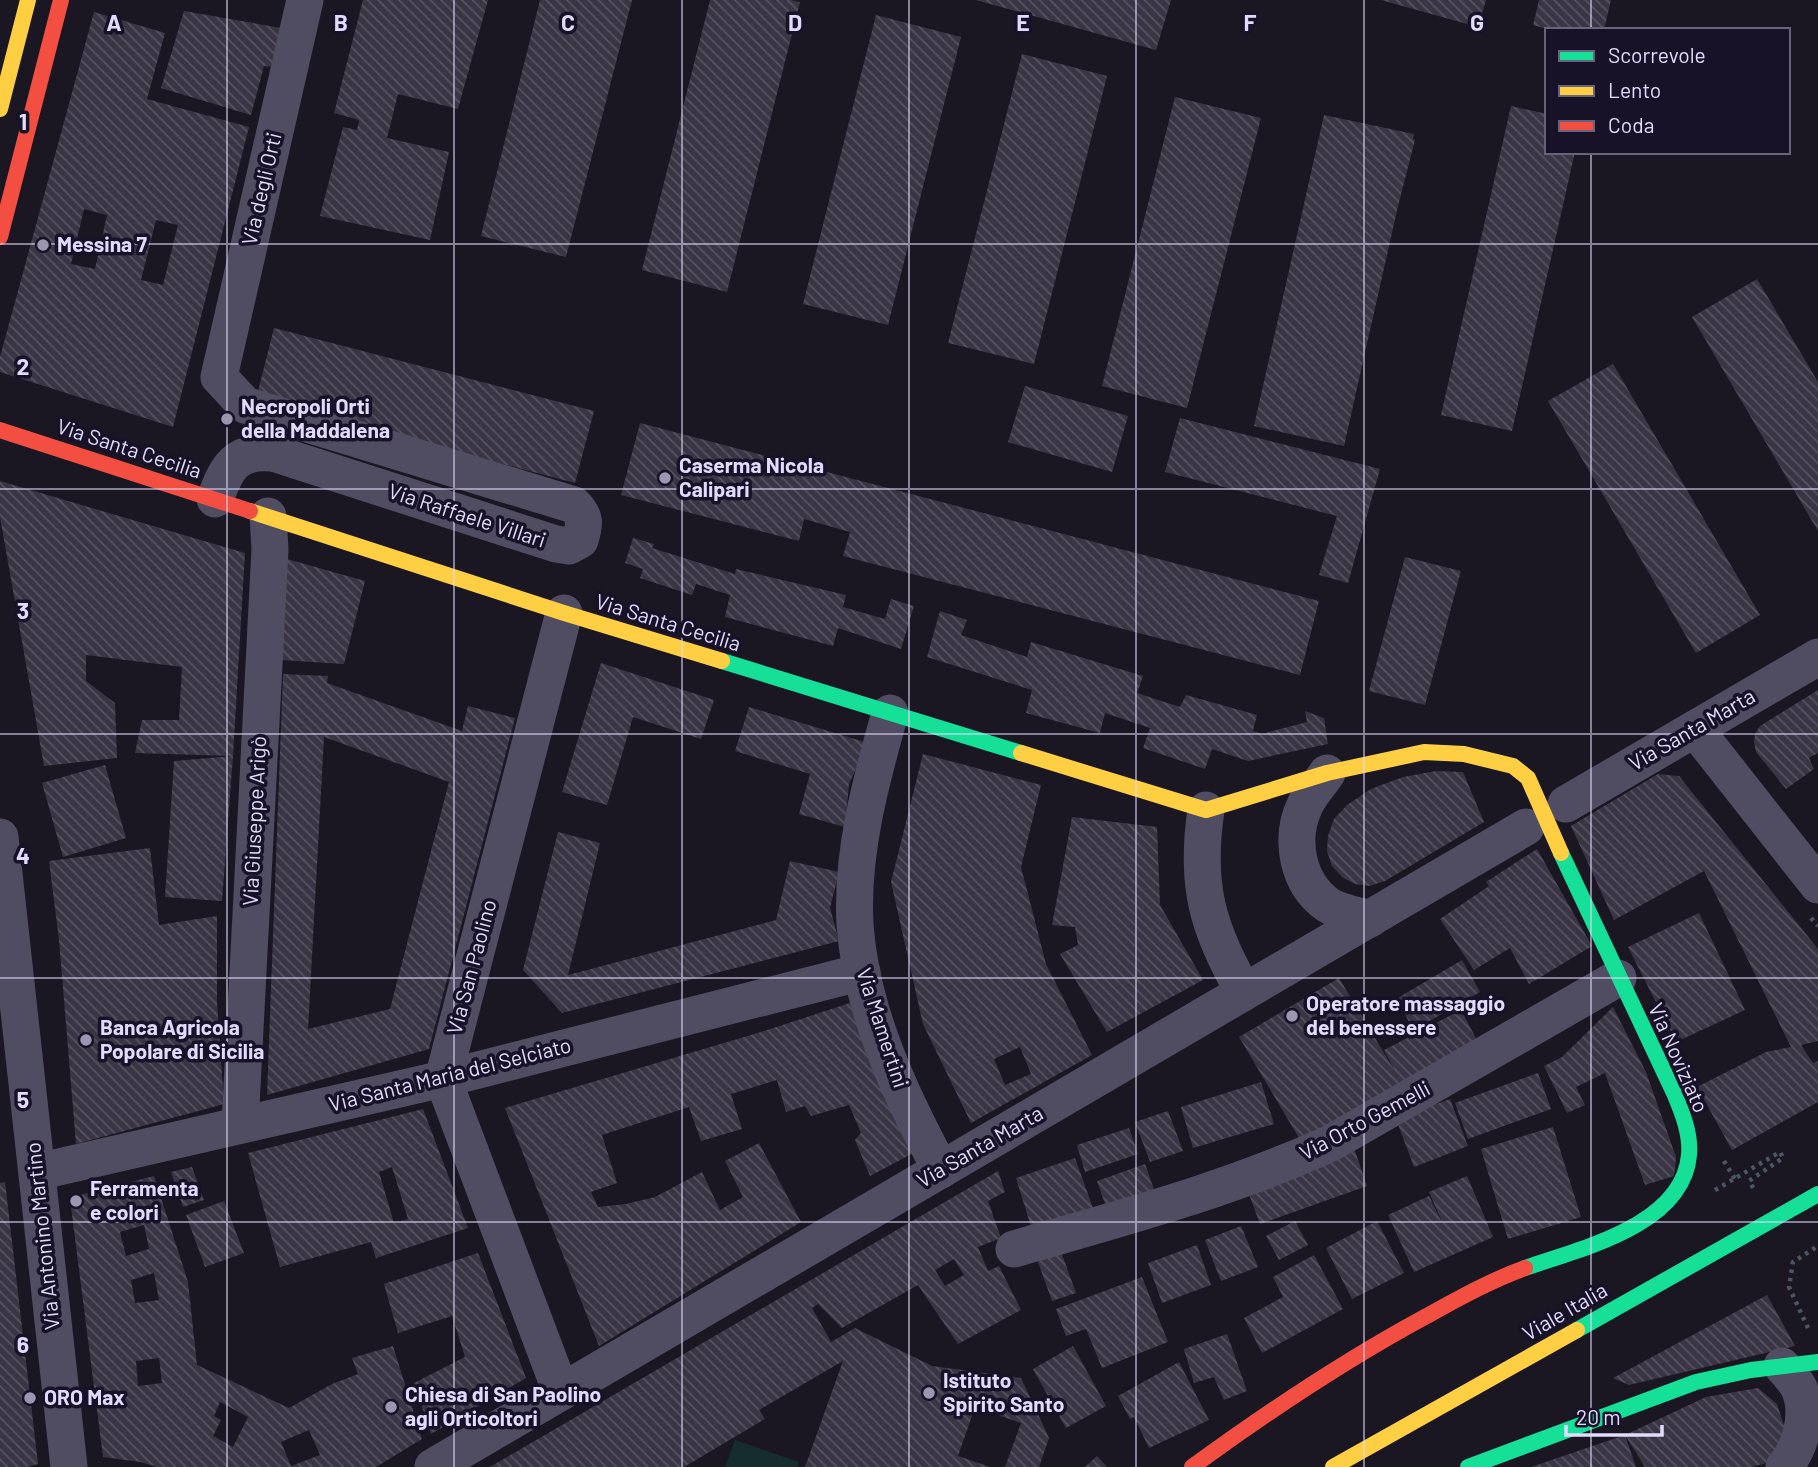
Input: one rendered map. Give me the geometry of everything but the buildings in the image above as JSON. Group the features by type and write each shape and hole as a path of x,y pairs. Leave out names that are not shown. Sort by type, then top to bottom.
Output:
{"street":[{"path":"0,109 28,0"},
{"path":"0,237 61,0"},
{"name":"Via degli Orti","path":"219,377 305,0"},
{"name":"Via Raffaele Villari","path":"215,499 223,477 236,459 255,452 264,452 556,544 569,546 580,540 586,524 582,513 574,505 245,405 219,377"},
{"name":"Via Santa Cecilia","path":"0,430 564,613 1206,810"},
{"name":"Via Giuseppe Arigò","path":"240,1125 270,549 268,516"},
{"name":"Via San Paolino","path":"443,1079 564,613"},
{"name":"Via Santa Marta","path":"1566,804 1818,657"},
{"name":"Via Mamertini","path":"890,713 860,843 855,923 862,972 870,1003 898,1083 941,1170"},
{"path":"1695,729 1818,885"},
{"name":"Via Noviziato","path":"1192,1467 1311,1384 1389,1337 1492,1281 1619,1233 1650,1215 1668,1200 1680,1183 1689,1158 1690,1147 1685,1123 1533,787 1521,771 1513,766 1464,754 1424,752 1327,773"},
{"path":"1244,992 1214,935 1207,904 1201,871 1201,844 1206,810 1327,773"},
{"path":"1327,773 1305,805 1298,831 1297,857 1305,878 1318,896 1331,906 1370,919"},
{"name":"Via Santa Marta","path":"433,1467 1526,827"},
{"name":"Via Antonino Martino","path":"0,837 14,1083 37,1172 69,1467"},
{"name":"Via Santa Maria del Selciato","path":"37,1172 443,1079 862,972"},
{"name":"Via Orto Gemelli","path":"1014,1249 1229,1185 1310,1153 1618,978"},
{"path":"443,1079 561,1392"},
{"name":"Viale Italia","path":"1333,1467 1818,1194"},
{"path":"1468,1467 1696,1382 1732,1373 1818,1362"},
{"path":"1782,1366 1800,1390 1803,1421 1796,1450 1784,1467"}],"path":[{"path":"1735,1179 1780,1152 1783,1158 1749,1181 1772,1219"},
{"path":"1812,1336 1789,1287 1793,1262 1818,1246"}],"green space":[{"path":"735,1440 799,1462 797,1467 725,1467"}],"traffic: fast":[{"path":"722,661 1021,753"},
{"path":"1525,1268 1599,1243 1649,1217 1668,1200 1682,1179 1689,1155 1687,1131 1674,1093 1561,853"},
{"path":"1577,1330 1818,1194"},
{"path":"1468,1467 1696,1382 1751,1370 1818,1362"}],"traffic: slow":[{"path":"0,109 28,0"},
{"path":"250,511 564,613 722,661"},
{"path":"1021,753 1206,810 1327,773 1424,752 1464,754 1513,766 1528,778 1561,853"},
{"path":"1333,1467 1577,1330"}],"traffic: jam":[{"path":"0,237 61,0"},
{"path":"0,430 250,511"},
{"path":"1192,1467 1363,1352 1473,1291 1525,1268"}],"place":[{"name":"Messina 7","path":"43,245"},
{"name":"Necropoli Orti della Maddalena","path":"227,419"},
{"name":"Caserma Nicola Calipari","path":"665,478"},
{"name":"Operatore massaggio del benessere","path":"1292,1016"},
{"name":"Banca Agricola Popolare di Sicilia","path":"86,1040"},
{"name":"Ferramenta e colori","path":"76,1201"},
{"name":"Istituto Spirito Santo","path":"929,1393"},
{"name":"ORO Max","path":"30,1398"},
{"name":"Chiesa di San Paolino agli Orticoltori","path":"391,1407"}]}
